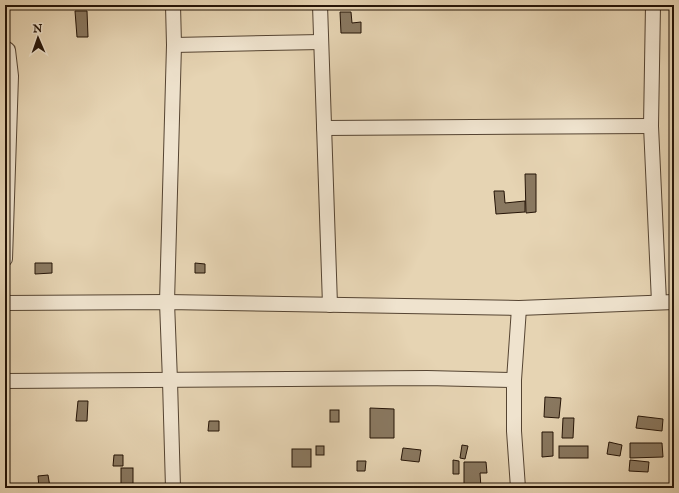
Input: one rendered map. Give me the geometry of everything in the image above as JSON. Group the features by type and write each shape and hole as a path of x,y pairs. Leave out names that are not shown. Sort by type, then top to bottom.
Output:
{"street":[{"path":"173,5 174,45 167,302 173,488"},
{"path":"320,5 330,305"},
{"path":"653,5 651,126 659,302"},
{"path":"174,45 322,42"},
{"path":"5,48 8,50 11,76 7,133 5,259"},
{"path":"324,128 651,126"},
{"path":"5,303 167,302 520,308 674,302"},
{"path":"518,488 514,431 514,380 520,308"},
{"path":"5,381 427,378 514,380"}],"building":[{"path":"75,11 87,11 88,37 77,37"},
{"path":"340,12 351,12 352,23 361,22 361,33 341,33"},
{"path":"525,174 536,174 536,212 526,213"},
{"path":"494,191 504,191 505,203 525,201 525,212 496,214"},
{"path":"35,263 52,263 52,273 35,274"},
{"path":"195,263 205,264 205,273 195,273"},
{"path":"545,397 561,398 559,418 544,417"},
{"path":"78,401 88,401 87,421 76,421"},
{"path":"370,408 394,409 394,438 370,438"},
{"path":"330,410 339,410 339,422 330,422"},
{"path":"638,416 663,419 662,431 636,428"},
{"path":"563,418 574,418 573,438 562,438"},
{"path":"209,421 219,421 219,431 208,431"},
{"path":"542,432 553,432 553,456 542,457"},
{"path":"609,442 622,445 620,456 607,454"},
{"path":"630,443 662,443 663,457 630,458"},
{"path":"462,445 468,446 465,459 460,458"},
{"path":"316,446 324,446 324,455 316,455"},
{"path":"559,446 588,446 588,458 559,458"},
{"path":"403,448 421,450 419,462 401,460"},
{"path":"292,449 311,449 311,467 292,467"},
{"path":"114,455 123,455 123,466 113,466"},
{"path":"453,460 459,461 459,474 453,474"},
{"path":"630,460 649,462 648,472 629,471"},
{"path":"357,461 366,461 365,471 357,471"},
{"path":"464,462 486,462 487,473 480,473 481,488 464,488"},
{"path":"121,468 133,468 133,488 121,488"},
{"path":"48,475 50,487 39,488 38,476"}]}
